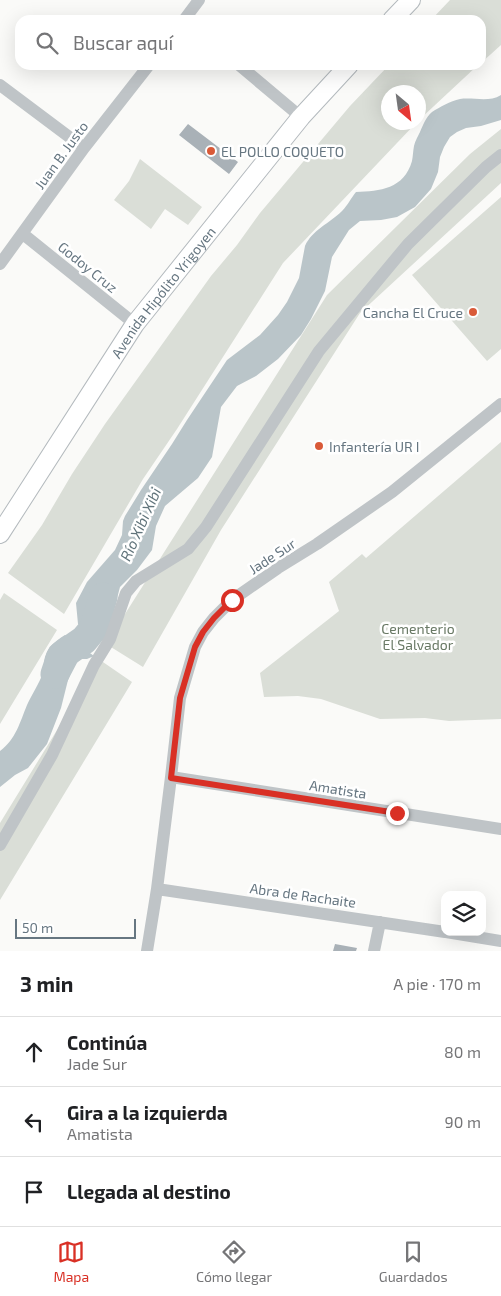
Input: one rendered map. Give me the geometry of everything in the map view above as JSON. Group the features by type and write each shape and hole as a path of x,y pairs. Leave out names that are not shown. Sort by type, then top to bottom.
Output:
{"main road":[{"path":"396,15 410,0"},
{"name":"Avenida Hipólito Yrigoyen","path":"0,534 135,324 301,117 344,70"}],"street":[{"path":"188,15 199,0"},
{"name":"Juan B. Justo","path":"0,264 84,148 145,70"},
{"path":"245,70 301,117"},
{"path":"0,85 84,148"},
{"path":"0,845 52,755 94,665 110,639 126,593 136,581 188,549 206,527 319,351 408,244 486,167 501,155"},
{"name":"Godoy Cruz","path":"23,234 135,324"},
{"name":"Jade Sur","path":"147,951 180,698 195,647 203,632 232,600 392,492 501,404"},
{"name":"Amatista","path":"171,778 501,829"},
{"name":"Abra de Rachaite","path":"156,889 441,931"},
{"path":"374,951 380,922"},
{"name":"Abra de Rachaite","path":"470,936 501,941"}],"green space":[{"path":"450,0 501,0 501,45 486,58 486,15 436,15"},
{"path":"384,70 473,70 426,113 426,85 381,85 381,130 409,130 283,263 143,479 64,614 8,573 42,525 72,474 105,424 211,276 260,213 350,106"},
{"path":"501,129 501,183 360,313 221,530 143,667 106,644 327,295 470,154"},
{"path":"140,159 202,207 188,225 165,209 151,229 114,200 129,181"},
{"name":"Cancha El Cruce","path":"501,197 501,349 487,361 412,275"},
{"name":"Cementerio El Salvador","path":"501,442 501,719 449,721 425,718 380,719 321,699 298,696 264,697 260,673 339,611 329,582 362,554 366,558"},
{"path":"4,593 57,630 0,724 0,600"},
{"path":"100,660 132,682 0,900 0,823"}],"water":[{"path":"501,95 501,120 466,128 450,137 440,157 438,172 431,189 415,207 397,217 360,221 349,230 332,257 325,291 301,335 278,359 256,376 237,386 221,407 212,457 198,478 165,506 156,526 152,550 137,570 120,587 108,633 102,641 78,624 76,603 87,582 115,550 122,535 125,516 227,360 260,335 287,302 299,278 305,246 308,240 342,211 356,192 374,191 390,187 403,178 412,161 416,140 421,130 426,130 426,119 432,112 460,99 491,99"},
{"path":"65,635 94,656 87,659 79,659 68,680 61,708 47,744 28,768 15,775 0,787 0,751 17,730 44,672 45,657 49,649"}],"building":[{"name":"EL POLLO COQUETO","path":"188,124 238,162 229,174 179,135"},
{"path":"335,944 357,948 356,951 333,951"}],"waterway":[{"name":"Río Xibi Xibi","path":"55,674 61,656 84,640 94,628 103,597"}],"place":[{"name":"EL POLLO COQUETO","path":"211,151"},
{"name":"Cancha El Cruce","path":"473,312"},
{"name":"Infantería UR I","path":"319,446"}],"route":[{"path":"232,600 214,618 203,632 195,647 180,698 171,778 397,813"}]}
